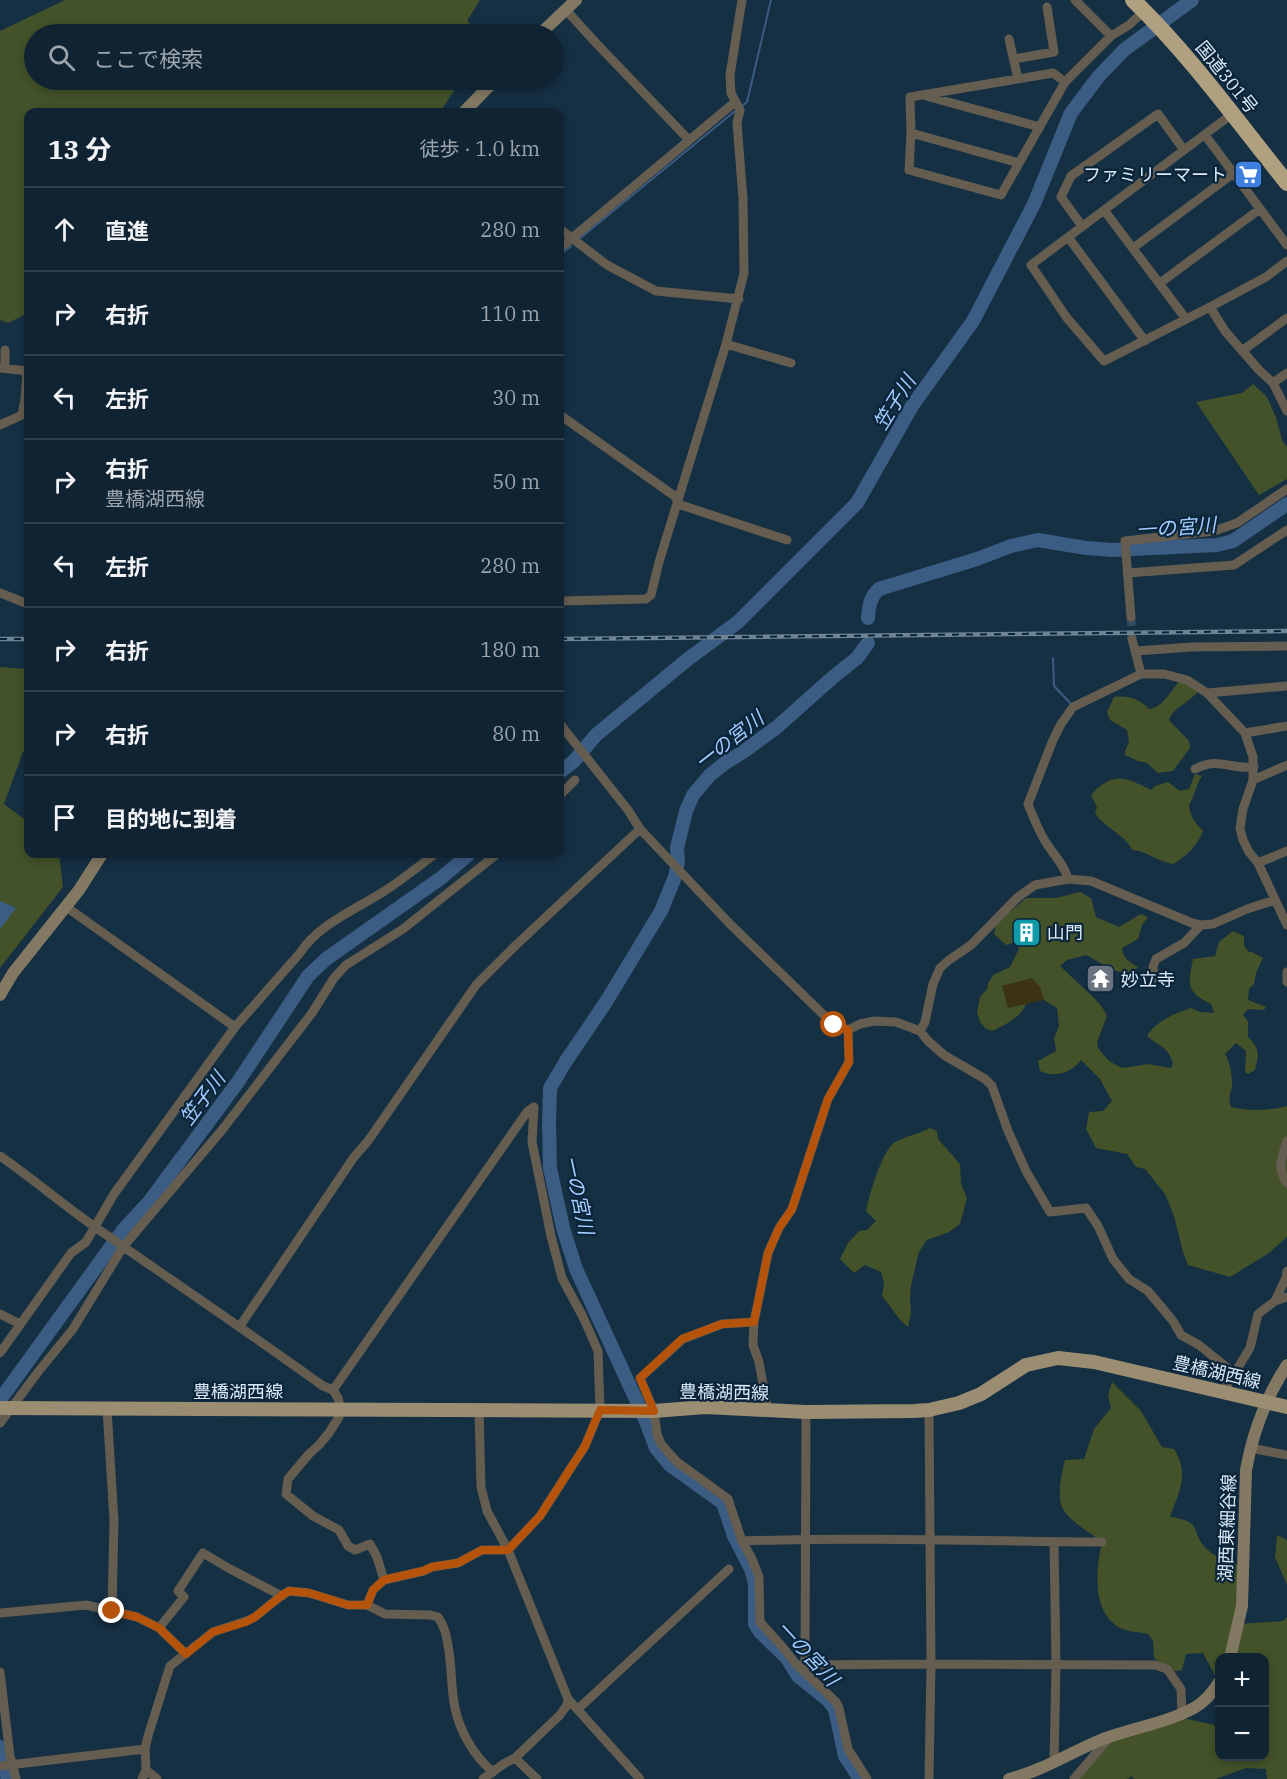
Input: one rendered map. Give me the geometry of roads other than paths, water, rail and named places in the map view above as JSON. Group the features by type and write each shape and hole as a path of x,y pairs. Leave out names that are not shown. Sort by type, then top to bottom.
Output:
{"highway":[{"name":"国道301号","path":"1142,9 1168,37 1287,183"}],"main road":[{"path":"551,24 576,0"},
{"path":"468,108 485,90"},
{"path":"0,995 13,973 79,890 99,858"},
{"name":"豊橋湖西線","path":"5,1408 654,1411 705,1407 806,1412 929,1410 958,1403 981,1394 1026,1365 1058,1358 1094,1362 1287,1407"},
{"name":"湖西東細谷線","path":"1231,1653 1242,1606 1246,1470 1250,1448 1266,1402 1287,1365"},
{"path":"1010,1779 1035,1771 1109,1737 1182,1714 1204,1701 1215,1689"}],"street":[{"path":"564,600 646,599 651,595 726,344 744,273 743,199 737,105 731,93 730,75 742,0"},
{"path":"1075,0 1111,36"},
{"path":"1014,59 1054,52 1047,7"},
{"path":"1065,82 1053,73 910,97 909,170 1001,195 1065,82 1111,36 1129,25 1142,9"},
{"path":"566,10 689,140"},
{"path":"1010,39 1018,79"},
{"path":"923,95 1040,127"},
{"path":"564,244 689,140 737,105"},
{"path":"1082,226 1061,197 1071,176 1158,114 1184,150"},
{"path":"1232,114 1031,265 1067,318 1104,361 1266,277 1287,261"},
{"path":"911,133 1019,163"},
{"path":"1205,135 1287,245"},
{"path":"1133,248 1234,173"},
{"path":"1160,284 1260,208"},
{"path":"1104,210 1186,319"},
{"path":"564,232 608,265 656,291 739,299"},
{"path":"1068,237 1144,341"},
{"path":"1210,307 1225,332 1273,383 1287,411"},
{"path":"1242,351 1287,318"},
{"path":"726,344 791,363"},
{"path":"5,350 3,368 24,371"},
{"path":"1273,383 1287,373"},
{"path":"0,425 24,415"},
{"path":"564,418 676,497 678,504"},
{"path":"1131,617 1125,541 1214,531 1237,523 1287,489"},
{"path":"678,504 787,540"},
{"path":"1128,573 1234,565 1287,530"},
{"path":"0,593 24,602"},
{"path":"1132,639 1141,674"},
{"path":"1136,651 1192,646 1287,646"},
{"path":"1068,879 1044,840 1028,804 1061,724 1073,707 1141,674 1180,677 1207,693 1245,733 1254,767 1253,780 1243,809 1240,828 1246,846 1258,863 1287,925"},
{"path":"1207,693 1287,686"},
{"path":"1245,733 1287,726"},
{"path":"564,737 595,768 640,829 678,870 834,1025 848,1030 874,1021 896,1022 920,1031 944,1055 985,1079 992,1086 1008,1131 1026,1171 1050,1212 1086,1208 1098,1226 1113,1259 1129,1279 1148,1292 1173,1321 1181,1335 1199,1345 1235,1374"},
{"path":"1195,769 1210,762 1240,769 1254,767"},
{"path":"1253,780 1287,765"},
{"path":"564,791 575,780"},
{"path":"240,1326 354,1158 476,985 640,829"},
{"path":"1258,863 1287,851"},
{"path":"0,1353 71,1253 86,1242 97,1228 114,1194 235,1027 316,935 388,889 429,858"},
{"path":"0,1423 5,1408 73,1329 123,1247 222,1130 312,1013 334,978 346,965 403,929 492,858"},
{"path":"920,1031 925,1022 933,984 940,968 971,945 1026,890 1043,883 1068,879 1091,881 1201,925 1213,924 1275,900"},
{"path":"65,906 235,1027"},
{"path":"1154,979 1153,967 1156,959 1184,943 1201,925"},
{"path":"1287,972 1287,982"},
{"path":"768,1411 759,1362 753,1345 754,1322 768,1253 779,1228 792,1209 828,1099 849,1062 848,1030"},
{"path":"333,1390 527,1112 534,1107 531,1142 551,1236 562,1278 598,1351 600,1410 585,1446 540,1516 508,1550 482,1550 458,1563 432,1567 384,1580 373,1590 367,1605"},
{"path":"1287,1141 1280,1173 1287,1183"},
{"path":"0,1155 123,1247 333,1390 341,1410 339,1417 329,1433 288,1479 286,1494 313,1516 339,1530 348,1546 355,1550 370,1544 377,1557 384,1580"},
{"path":"1275,1302 1287,1271"},
{"path":"1223,1392 1250,1348 1258,1314 1287,1297"},
{"path":"0,1314 20,1324"},
{"path":"754,1322 722,1324 682,1339 640,1378 654,1411 657,1434 661,1444 677,1462 728,1499 742,1541 759,1577 760,1622 836,1702 848,1749 867,1779"},
{"path":"107,1409 114,1520 112,1611"},
{"path":"479,1410 481,1487 487,1511 508,1550 568,1699 640,1779"},
{"path":"929,1410 931,1538 929,1779"},
{"path":"801,1665 807,1539 806,1412"},
{"path":"1250,1448 1287,1455"},
{"path":"742,1541 931,1538 1102,1542"},
{"path":"1053,1762 1056,1665 1054,1542"},
{"path":"159,1628 184,1597 178,1591 203,1553 282,1596"},
{"path":"578,1710 729,1569"},
{"path":"157,1779 144,1775 145,1749 170,1666 213,1632 246,1622 289,1591 309,1593 348,1605 367,1605 385,1614 438,1617 445,1626 455,1709 471,1746 482,1763 493,1772"},
{"path":"0,1613 86,1605 137,1617 159,1628 186,1654"},
{"path":"801,1665 1155,1665 1167,1670 1181,1689 1182,1714"},
{"path":"0,1672 7,1765 16,1779"},
{"path":"483,1779 515,1758 560,1715 568,1699"},
{"path":"1074,1779 1109,1737"},
{"path":"7,1765 145,1749"},
{"path":"515,1758 537,1779"}],"water":[{"path":"0,901 16,908 0,929"}],"waterway":[{"path":"742,106 747,102 771,0"},
{"name":"笠子川","path":"564,769 574,761 596,735 688,659 738,622 857,503 912,406 973,321 1034,204 1071,113 1099,76 1124,50 1192,0"},
{"path":"579,239 735,111"},
{"path":"564,252 571,246"},
{"name":"一の宮川","path":"868,618 870,602 879,589 977,559 1011,546 1038,540 1112,550 1217,545 1233,541 1287,504"},
{"name":"一の宮川","path":"860,1779 845,1756 835,1709 828,1700 798,1676 787,1658 760,1632 755,1624 755,1583 751,1569 734,1536 723,1503 670,1465 656,1448 576,1269 563,1228 550,1168 549,1124 550,1088 661,911 675,877 678,862 677,848 686,811 693,795 710,775 777,727 857,658 868,643"},
{"path":"1053,658 1054,686 1072,705"},
{"name":"笠子川","path":"0,1400 123,1230 149,1202 238,1082 308,976 326,959 441,878 464,858"},
{"path":"0,1747 8,1779"}],"tunnel":[{"path":"1131,617 1132,639"}],"railway":[{"path":"564,639 1287,631"},
{"path":"0,639 24,639"}],"place":[{"name":"ファミリーマート","path":"1248,174"},
{"name":"山門","path":"1026,932"},
{"name":"妙立寺","path":"1100,979"}]}
